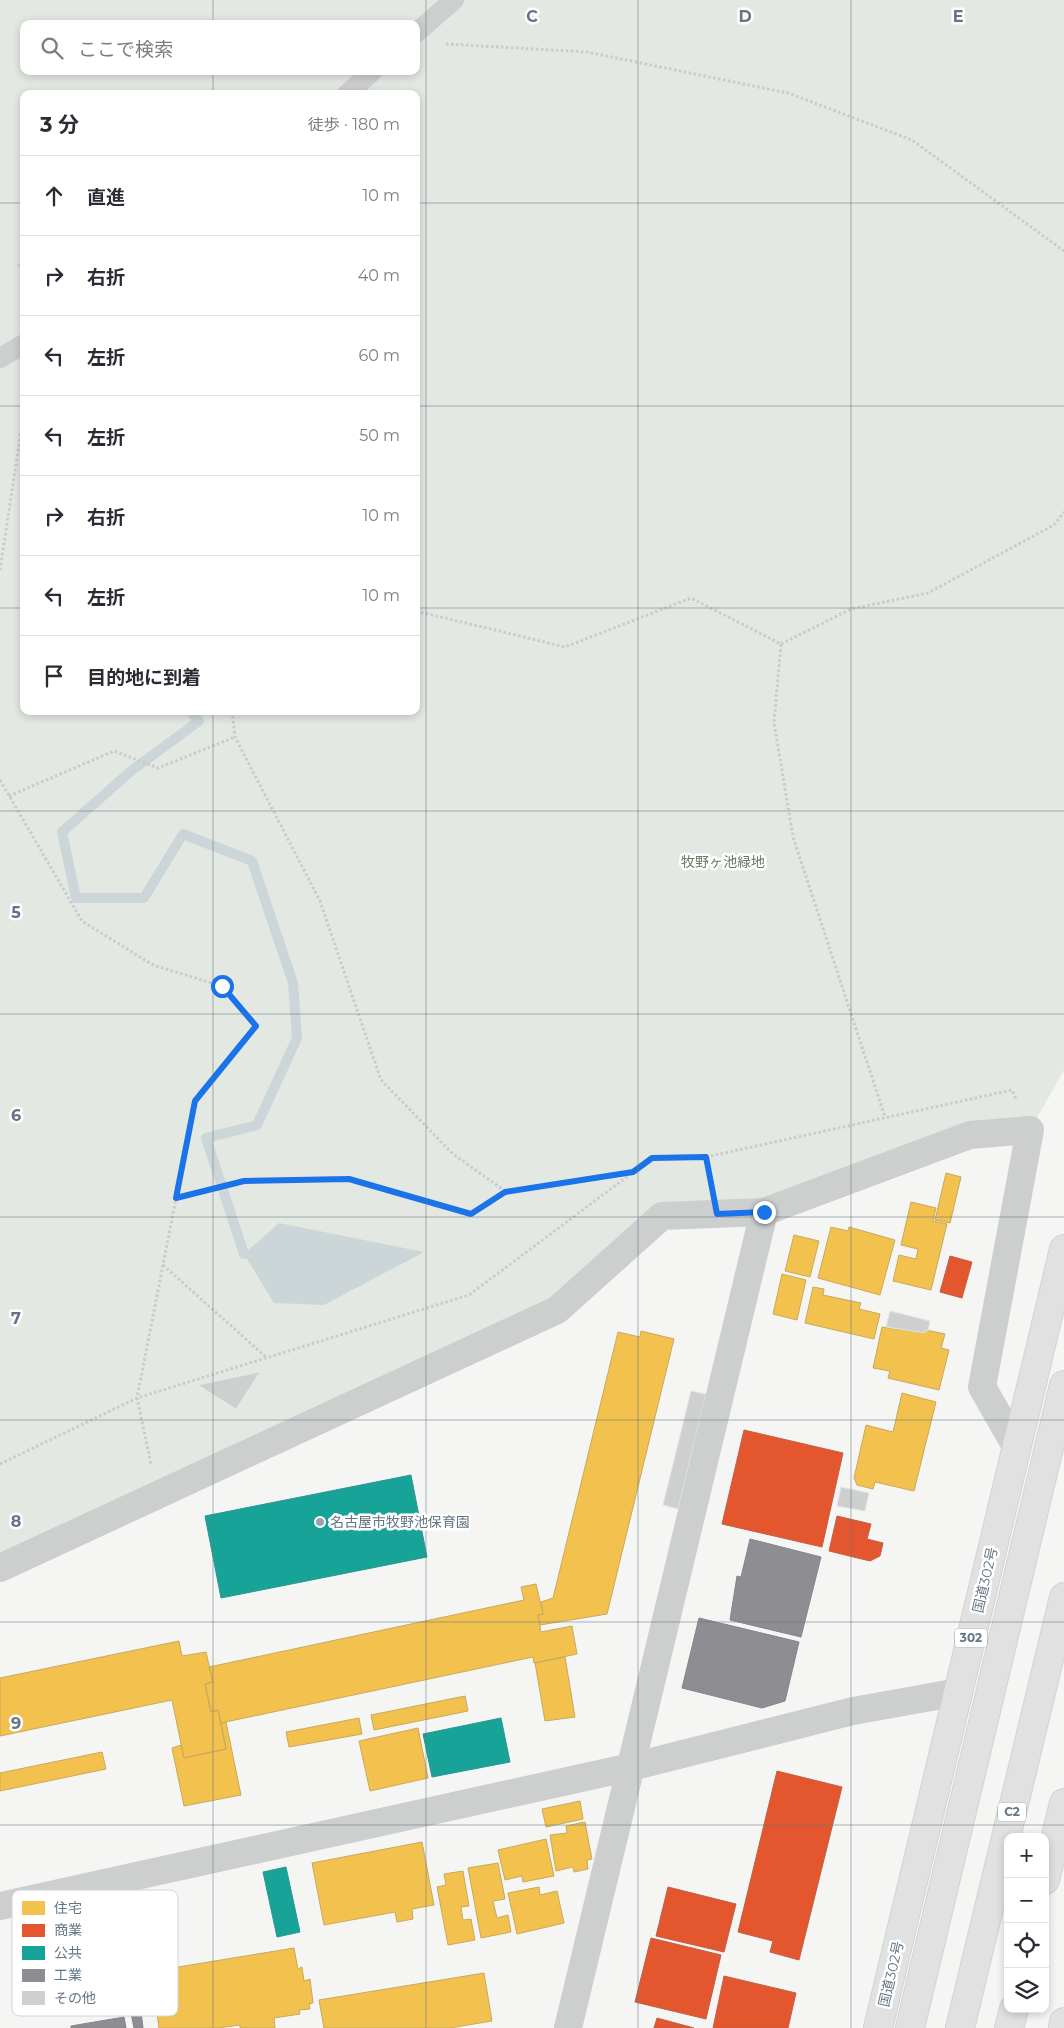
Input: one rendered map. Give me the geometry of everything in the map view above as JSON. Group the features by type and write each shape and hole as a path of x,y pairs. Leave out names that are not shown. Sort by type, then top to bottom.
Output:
{"highway":[{"name":"国道302号","path":"878,2028 1064,1249"},
{"path":"910,2028 1064,1385"},
{"name":"C2","path":"960,2028 1064,1597"},
{"path":"1045,1878 1064,1803"},
{"path":"1009,2028 1013,2013"},
{"path":"1063,2028 1064,2022"}],"street":[{"path":"0,1568 557,1310 662,1216 764,1212 970,1135 1030,1130 982,1387 1017,1448"},
{"path":"568,2028 764,1212"},
{"path":"73,1890 631,1767 853,1711 958,1692"}],"lane":[{"path":"420,30 454,0"},
{"path":"352,90 369,75"},
{"path":"0,358 20,346"}],"path":[{"path":"445,44 587,52 788,93 912,140 1064,251"},
{"path":"0,570 20,438"},
{"path":"781,644 851,609 928,593 1054,525 1064,512"},
{"path":"420,612 565,647 691,598 781,644"},
{"path":"781,644 774,722 793,837 885,1117"},
{"path":"233,715 236,736 320,901 381,1080 453,1154 505,1192"},
{"path":"9,796 114,752 158,768 236,736"},
{"path":"0,780 82,920 153,965 222,986 256,1026 195,1101 137,1398 158,1495"},
{"path":"0,1464 137,1398 469,1295 652,1158 706,1157 1012,1090 1030,1130"},
{"path":"706,1157 717,1214"},
{"path":"176,1198 238,1183 349,1179 471,1214 505,1192 633,1172"},
{"path":"163,1264 268,1358"}],"green space":[{"name":"牧野ヶ池緑地","path":"0,0 1064,0 1064,1070 1030,1130 764,1212 662,1216 557,1310 0,1568"}],"shaded area":[{"path":"279,1223 424,1252 324,1305 274,1303 244,1254"}],"building: 住宅":[{"path":"946,1173 961,1177 950,1223 935,1220"},
{"path":"911,1202 936,1208 933,1221 947,1224 931,1290 893,1281 899,1255 916,1259 918,1249 901,1245"},
{"path":"831,1227 848,1231 849,1227 895,1240 880,1295 818,1278"},
{"path":"794,1235 819,1241 810,1277 785,1271"},
{"path":"782,1274 806,1280 797,1320 773,1314"},
{"path":"813,1287 824,1289 823,1295 861,1303 859,1309 880,1314 874,1339 805,1323"},
{"path":"882,1327 925,1333 926,1330 945,1334 941,1348 949,1350 939,1390 888,1378 890,1371 873,1368"},
{"path":"641,1331 674,1339 607,1614 540,1625 538,1615 543,1614 541,1602 553,1598 618,1332 640,1337"},
{"path":"902,1393 936,1402 914,1491 875,1482 873,1489 857,1485 854,1478 866,1425 893,1432"},
{"path":"536,1584 543,1614 538,1615 541,1632 572,1626 577,1654 534,1663 533,1657 221,1723 218,1710 211,1712 205,1684 213,1682 209,1667 524,1600 521,1587"},
{"path":"179,1641 182,1656 206,1652 213,1682 205,1684 211,1712 218,1710 226,1749 184,1758 172,1700 0,1736 0,1678"},
{"path":"565,1657 575,1717 545,1721 535,1663"},
{"path":"465,1696 468,1711 374,1730 371,1715"},
{"path":"359,1718 362,1734 289,1747 286,1732"},
{"path":"226,1722 241,1795 184,1806 172,1748 181,1745 184,1758 226,1749 221,1723"},
{"path":"418,1728 428,1778 370,1791 359,1741"},
{"path":"102,1752 106,1769 0,1791 0,1773"},
{"path":"580,1801 583,1819 546,1827 542,1809"},
{"path":"585,1822 592,1859 587,1860 588,1869 574,1872 573,1867 556,1871 550,1835 567,1833 566,1826"},
{"path":"546,1839 554,1876 523,1882 522,1876 505,1880 498,1850"},
{"path":"422,1842 434,1905 412,1909 413,1919 397,1922 395,1912 324,1925 312,1863"},
{"path":"498,1863 505,1899 493,1901 497,1918 508,1915 511,1932 481,1938 468,1868"},
{"path":"463,1871 469,1906 461,1907 463,1920 471,1919 475,1940 448,1945 437,1887 446,1885 444,1874"},
{"path":"539,1887 540,1895 557,1891 564,1923 517,1934 508,1893"},
{"path":"294,1948 298,1969 302,1967 304,1981 310,1979 313,2003 309,2004 310,2009 299,2010 300,2014 274,2018 275,2028 240,2028 240,2025 218,2028 159,2028 157,2016 178,2016 178,1967"},
{"path":"484,1973 492,2021 450,2028 324,2028 319,2000"}],"building: 商業":[{"path":"950,1256 972,1262 962,1298 940,1292"},
{"path":"744,1430 843,1453 822,1547 722,1524"},
{"path":"837,1516 871,1524 867,1539 883,1543 880,1556 870,1561 829,1551"},
{"path":"777,1771 842,1787 799,1960 770,1952 773,1941 738,1932"},
{"path":"668,1887 736,1904 724,1952 656,1936"},
{"path":"651,1938 721,1955 706,2019 635,2002"},
{"path":"724,1976 796,1993 788,2028 713,2028"},
{"path":"657,2018 694,2028 654,2028"}],"building: 公共":[{"path":"411,1475 427,1557 221,1598 205,1516"},
{"path":"501,1718 510,1762 432,1777 423,1734"},
{"path":"286,1867 300,1932 277,1937 263,1872"}],"building: 工業":[{"path":"750,1539 821,1557 801,1637 730,1620 737,1576 741,1577"},
{"path":"699,1618 799,1642 785,1701 762,1708 682,1688"},
{"path":"132,2016 142,2016 143,2028 134,2028"},
{"path":"124,2017 126,2028 71,2028 71,2026"}],"building: その他":[{"path":"890,1311 930,1321 928,1331 926,1330 925,1333 886,1327"},
{"path":"260,1372 236,1409 198,1385"},
{"path":"691,1391 706,1394 678,1509 663,1505"},
{"path":"841,1487 869,1493 865,1511 837,1506"}],"waterway":[{"path":"194,715 199,721 131,771 62,832 76,898 144,898 183,834 252,861 293,983 297,1038 257,1125 206,1138 244,1254"}],"place":[{"name":"名古屋市牧野池保育園","path":"320,1522"}],"route":[{"path":"222,986 256,1026 195,1101 176,1198 244,1181 349,1179 471,1214 505,1192 633,1172 652,1158 706,1157 717,1214 764,1212"}]}
